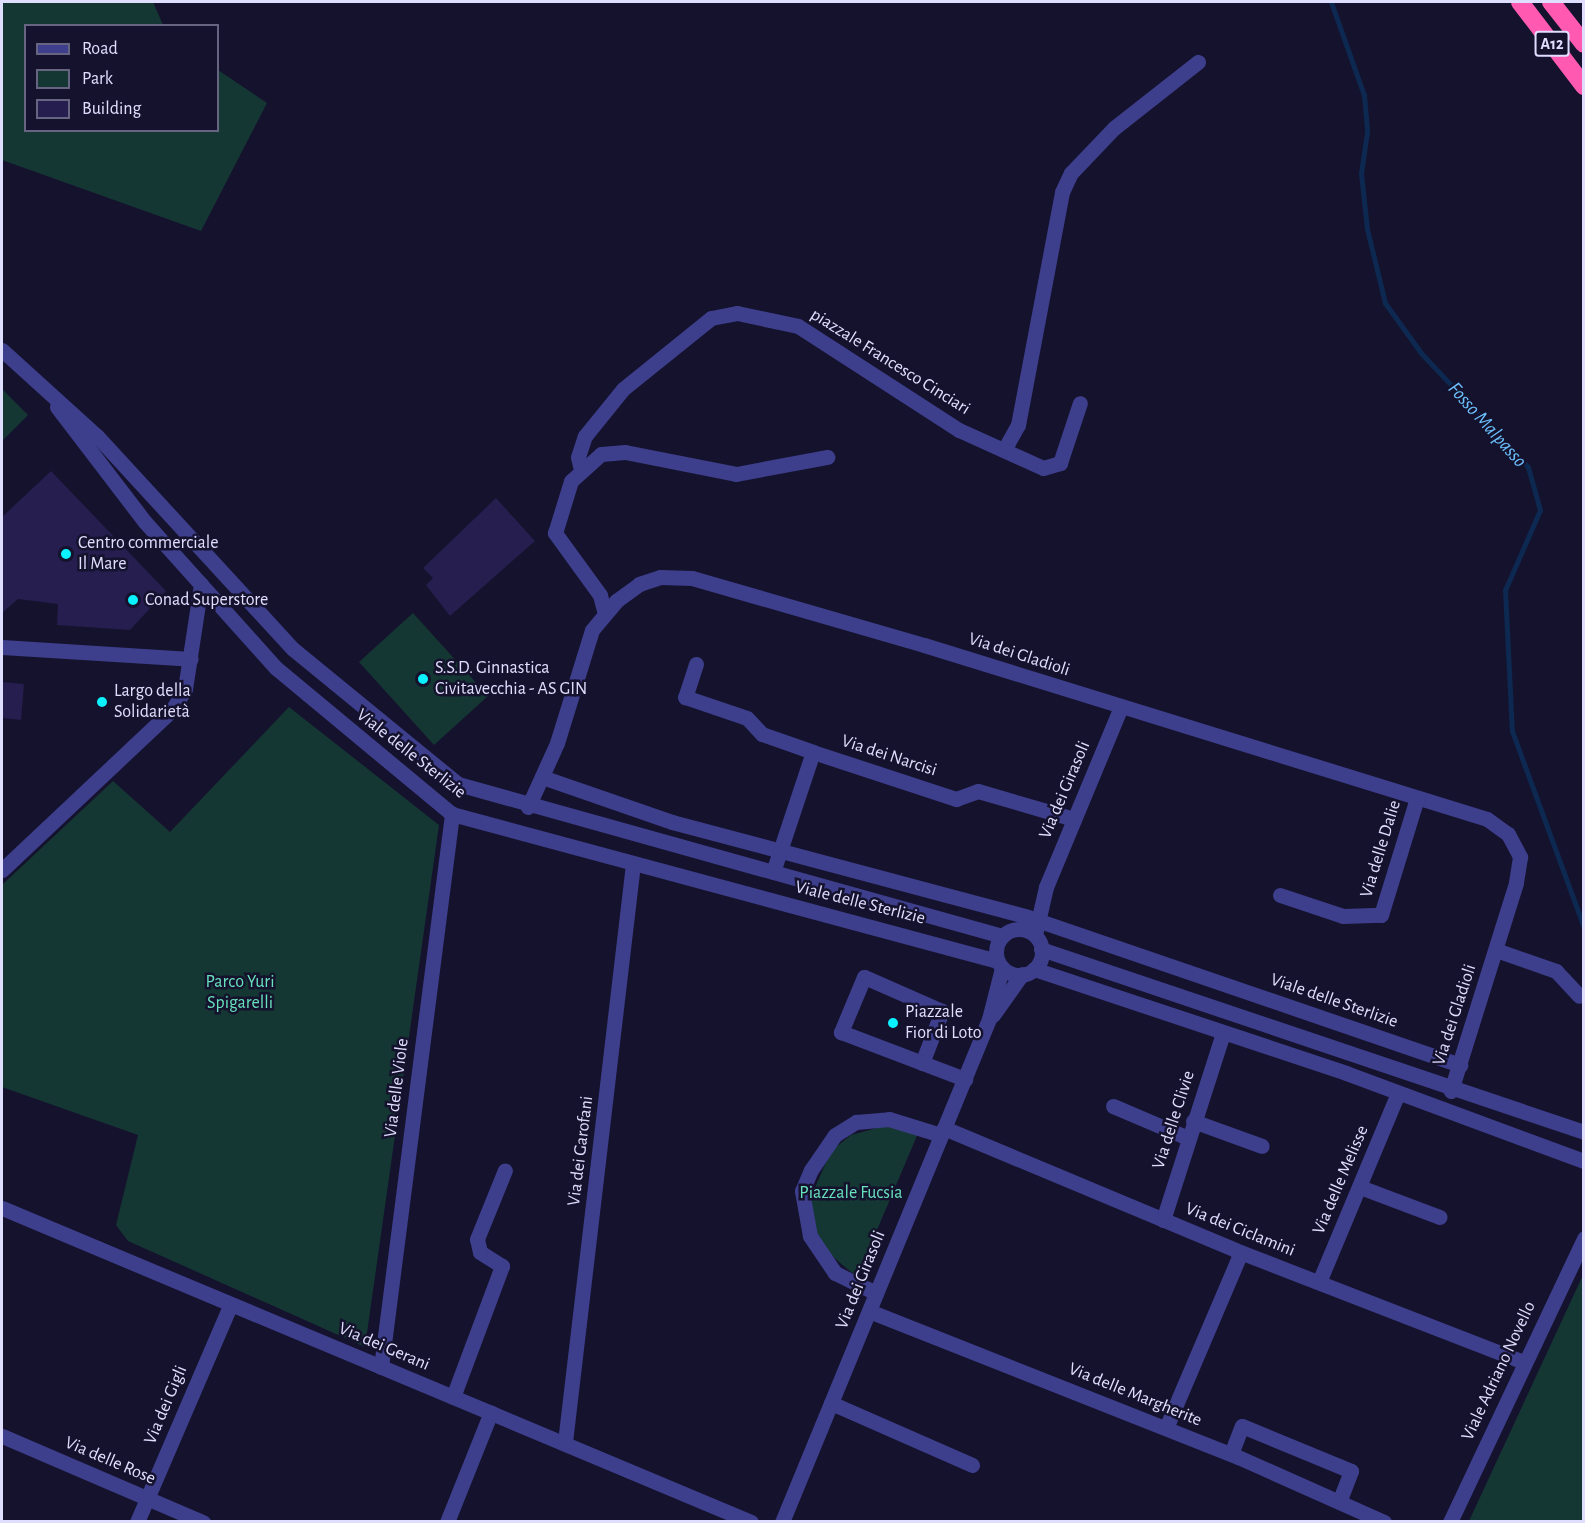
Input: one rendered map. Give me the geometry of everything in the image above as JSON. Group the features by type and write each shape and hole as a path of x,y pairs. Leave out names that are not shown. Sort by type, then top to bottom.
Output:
{"highway":[{"name":"A12","path":"1520,2 1584,86"},
{"name":"A12","path":"1551,2 1584,44"}],"street":[{"path":"1004,450 1018,425 1062,192 1071,173 1114,128 1198,63"},
{"name":"piazzale Francesco Cinciari","path":"581,470 578,457 585,436 623,389 711,318 737,313 798,326 959,430 1052,468 1060,463 1080,403"},
{"name":"Viale delle Sterlizie","path":"2,350 97,436 293,649 340,691 458,784 528,807 1002,936"},
{"name":"Viale delle Sterlizie","path":"44,387 84,447 201,584 298,688 452,814 1028,972"},
{"name":"piazzale Francesco Cinciari","path":"605,614 600,595 555,532 572,481 581,470 601,454 625,452 736,474 826,457"},
{"name":"Via dei Gladioli","path":"528,807 542,777 577,668 605,614 639,584 660,577 692,578 1487,819 1508,834 1520,857 1496,950 1451,1091"},
{"path":"2,870 172,710 185,689 192,659 201,584"},
{"path":"2,647 192,659"},
{"path":"696,664 685,696 747,718 762,734 813,752"},
{"name":"Via dei Girasoli","path":"1017,929 1032,918 1121,707"},
{"name":"Via dei Narcisi","path":"773,872 813,752 956,799 978,791 1074,819"},
{"name":"Viale delle Sterlizie","path":"542,777 672,822 1032,918 1460,1065"},
{"name":"Via delle Dalie","path":"1280,895 1343,916 1381,915 1417,798"},
{"name":"Via delle Viole","path":"381,1367 452,814"},
{"name":"Via dei Garofani","path":"565,1442 633,864"},
{"name":"Via dei Girasoli","path":"989,1019 1028,972 1038,942 1032,918"},
{"path":"1002,936 1017,929 1038,942 1451,1091 1584,1132"},
{"name":"Via dei Girasoli","path":"782,1521 989,1019 1000,964 1002,936"},
{"name":"Via dei Gladioli","path":"1496,950 1556,971 1579,996"},
{"path":"1028,972 1224,1033 1584,1161"},
{"path":"922,1063 942,1011 864,977 841,1032 922,1063 964,1079"},
{"name":"Via delle Clivie","path":"1162,1220 1224,1033"},
{"name":"Via delle Melisse","path":"1319,1282 1398,1093"},
{"path":"1113,1106 1188,1138"},
{"path":"876,1293 835,1273 810,1236 802,1191 811,1170 835,1135 856,1122 889,1119 943,1132"},
{"path":"1193,1121 1262,1146"},
{"name":"Via dei Ciclamini","path":"943,1132 1241,1252 1524,1362"},
{"path":"453,1397 502,1266 480,1252 477,1239 505,1170"},
{"path":"1360,1187 1440,1216"},
{"name":"Via dei Gerani","path":"2,1208 751,1521"},
{"name":"Viale Adriano Novello","path":"1450,1521 1584,1238"},
{"path":"1166,1428 1241,1252"},
{"name":"Via dei Gigli","path":"137,1521 231,1304"},
{"name":"Via delle Margherite","path":"869,1311 1231,1454 1384,1521"},
{"path":"831,1403 972,1465"},
{"path":"447,1521 491,1412"},
{"path":"1231,1454 1242,1426 1351,1471 1340,1502"},
{"name":"Via delle Rose","path":"2,1436 203,1521"}],"green space":[{"path":"2,2 153,2 163,24 24,24 24,132 219,132 219,71 267,103 201,231 2,160"},
{"path":"2,389 28,415 2,441"},
{"name":"S.S.D. Ginnastica Civitavecchia - AS GIN","path":"413,613 488,696 434,745 359,662"},
{"name":"Parco Yuri Spigarelli","path":"289,707 439,825 365,1347 128,1241 116,1225 138,1135 2,1087 2,885 113,781 170,832"},
{"name":"Piazzale Fucsia","path":"888,1125 919,1131 857,1277 825,1250 813,1230 810,1199 831,1151 851,1135"},
{"path":"1583,1275 1583,1521 1469,1521"}],"building":[{"name":"Centro commerciale Il Mare","path":"51,471 166,591 130,630 57,625 58,604 18,599 2,613 2,517"},
{"path":"496,498 535,541 450,616 426,585 433,578 423,568"},
{"path":"2,682 24,684 21,720 2,718"}],"waterway":[{"name":"Fosso Malpasso","path":"1331,2 1364,95 1367,132 1361,173 1367,229 1385,303 1421,353 1528,467 1540,510 1505,590 1512,731 1584,928"}],"place":[{"name":"Centro commerciale Il Mare","path":"66,554"},
{"name":"Conad Superstore","path":"133,600"},
{"name":"S.S.D. Ginnastica Civitavecchia - AS GIN","path":"423,679"},
{"name":"Largo della Solidarietà","path":"102,702"},
{"name":"Piazzale Fior di Loto","path":"893,1023"}]}
